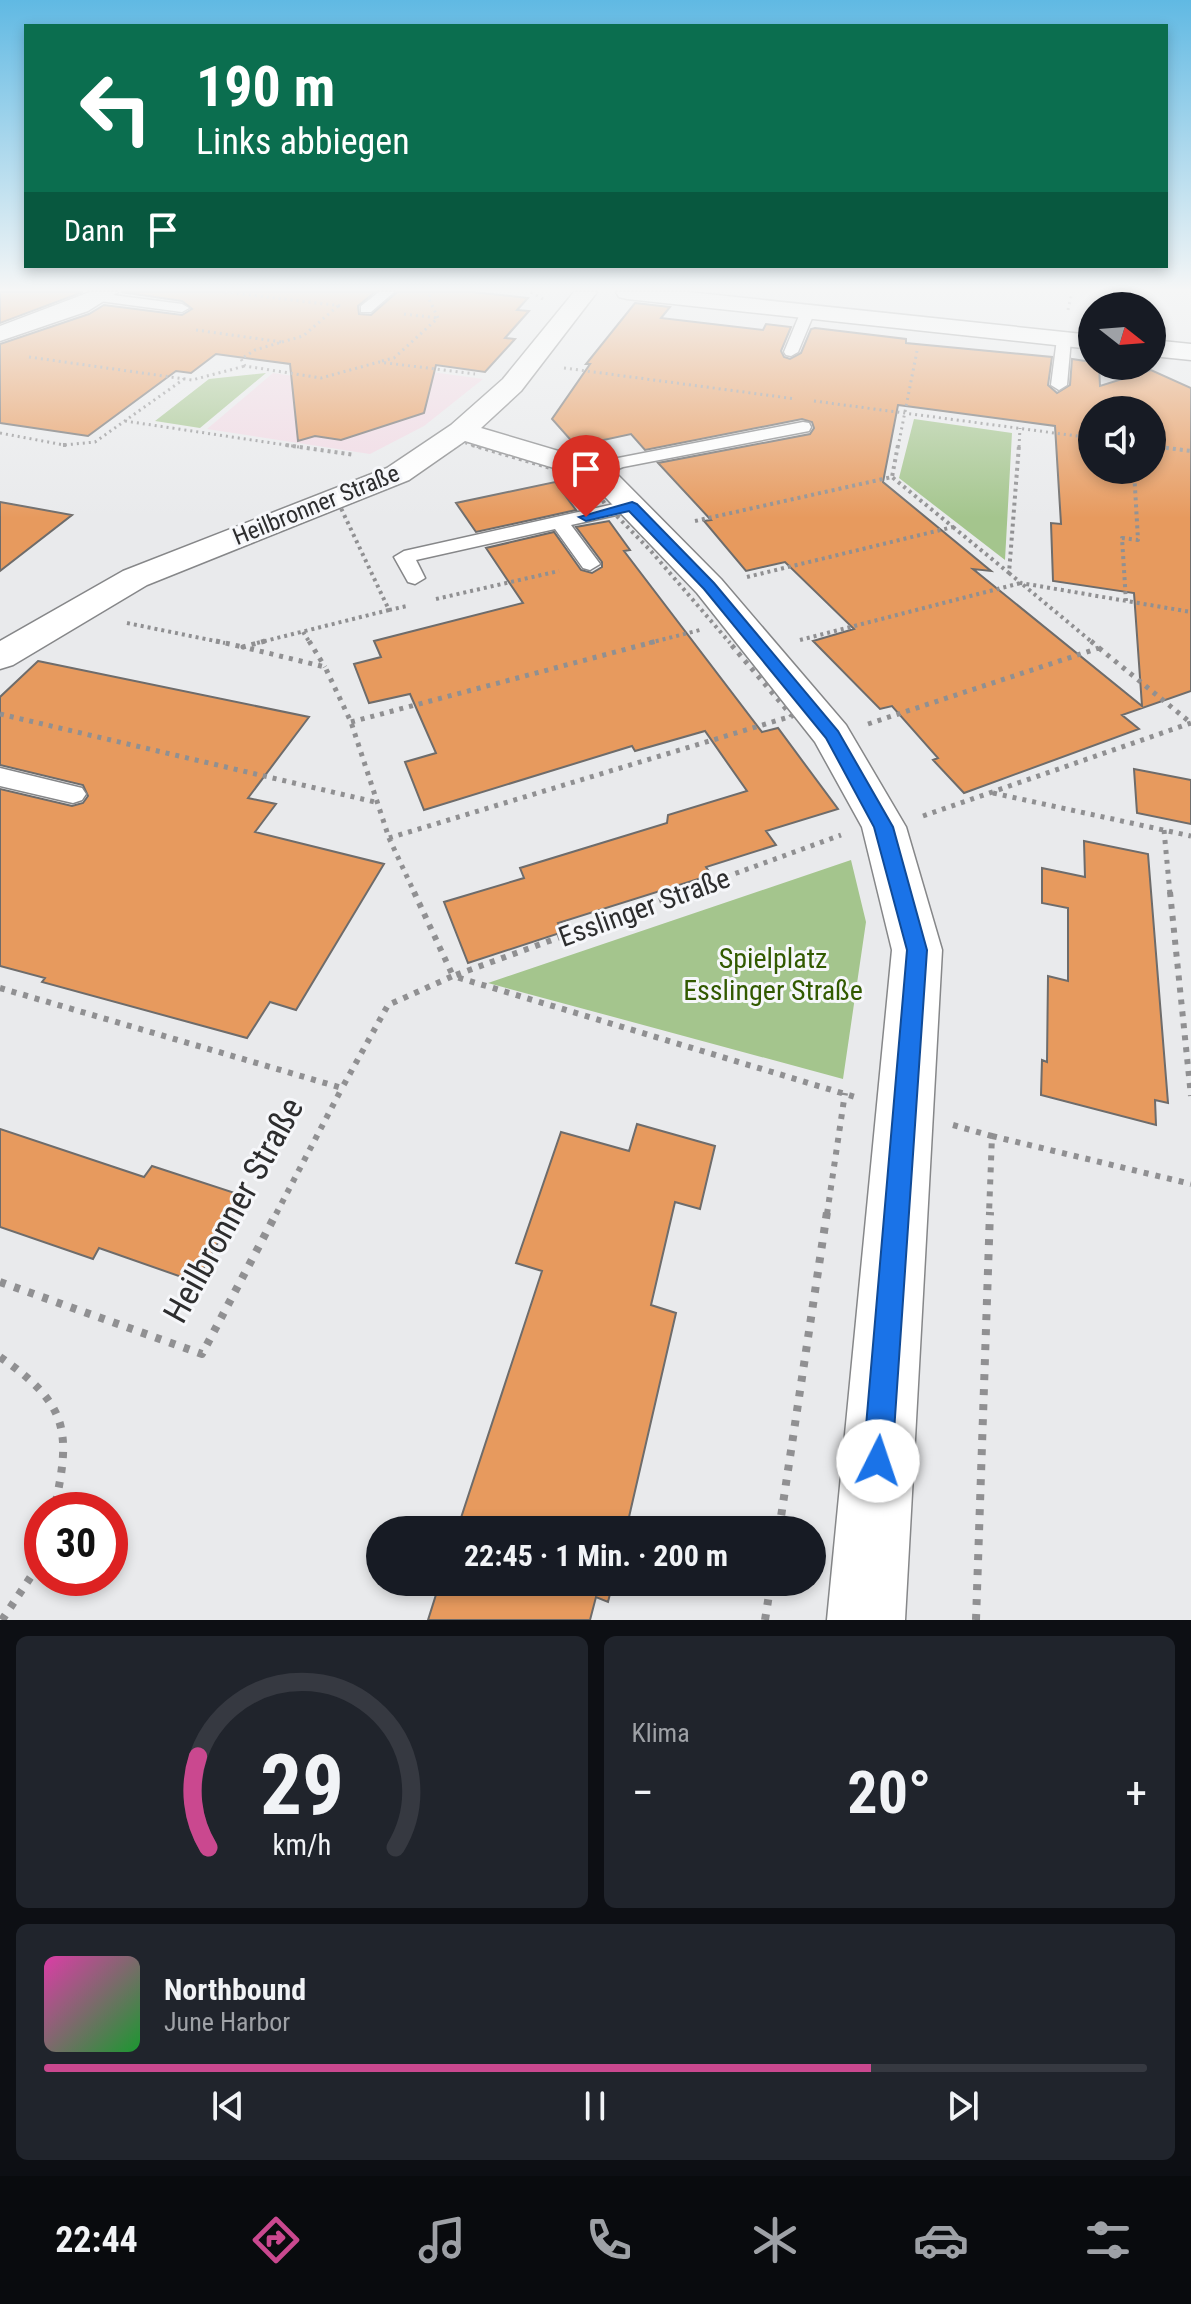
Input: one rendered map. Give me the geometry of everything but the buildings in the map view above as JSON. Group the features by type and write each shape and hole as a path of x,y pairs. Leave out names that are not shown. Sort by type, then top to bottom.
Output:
{"street":[{"name":"Heilbronner Straße","path":"0,657 135,578 398,474 461,431 512,385 526,368"},
{"path":"461,431 630,514 711,606 762,650 869,829 917,950 866,1620"}],"lane":[{"path":"1059,385 1061,368"},
{"path":"415,578 404,557 560,523 630,514 618,463 803,427"},
{"path":"560,523 590,564"},
{"path":"0,777 73,794"}],"path":[{"path":"104,368 192,380 239,368"},
{"path":"255,368 321,378 359,368"},
{"path":"423,368 482,375"},
{"path":"892,477 914,368"},
{"path":"0,433 64,445 95,442 184,379"},
{"path":"125,421 356,455"},
{"path":"1009,573 1020,428"},
{"path":"389,610 339,504 401,479 463,442 588,479 630,514 711,606 808,726"},
{"path":"1166,448 1191,451"},
{"path":"435,599 590,564 630,514 892,477 1191,723"},
{"path":"1126,601 1122,538 1138,540 1135,484"},
{"path":"351,722 953,527"},
{"path":"762,650 1021,583 1191,612"},
{"path":"325,667 243,647 419,603"},
{"path":"303,632 325,667 351,722 389,838 453,976 992,1136 1191,1184"},
{"path":"389,838 1099,648"},
{"path":"0,714 376,802"},
{"name":"Esslinger Straße","path":"453,976 869,829 991,793 1191,723"},
{"path":"991,793 1191,836"},
{"path":"1164,830 1191,1096"},
{"name":"Heilbronner Straße","path":"0,1282 202,1354 388,1005 453,976"},
{"name":"Heilbronner Straße","path":"0,988 342,1088"},
{"path":"781,1516 845,1093"},
{"path":"976,1620 992,1136"},
{"path":"0,1357 25,1374 57,1410 63,1475 59,1492"},
{"path":"2,1620 24,1587"},
{"path":"765,1620 769,1596"}],"shaded area":[{"path":"370,368 399,368 483,379 424,426 370,454 207,429 273,373 320,380"}],"green space":[{"path":"266,373 200,428 155,421 209,379"},
{"path":"914,419 1012,433 1005,560 899,478"},
{"name":"Spielplatz Esslinger Straße","path":"851,860 866,922 843,1079 488,983"}],"route":[{"path":"586,517 632,506 709,586 832,735 884,827 917,950 878,1461"}]}
